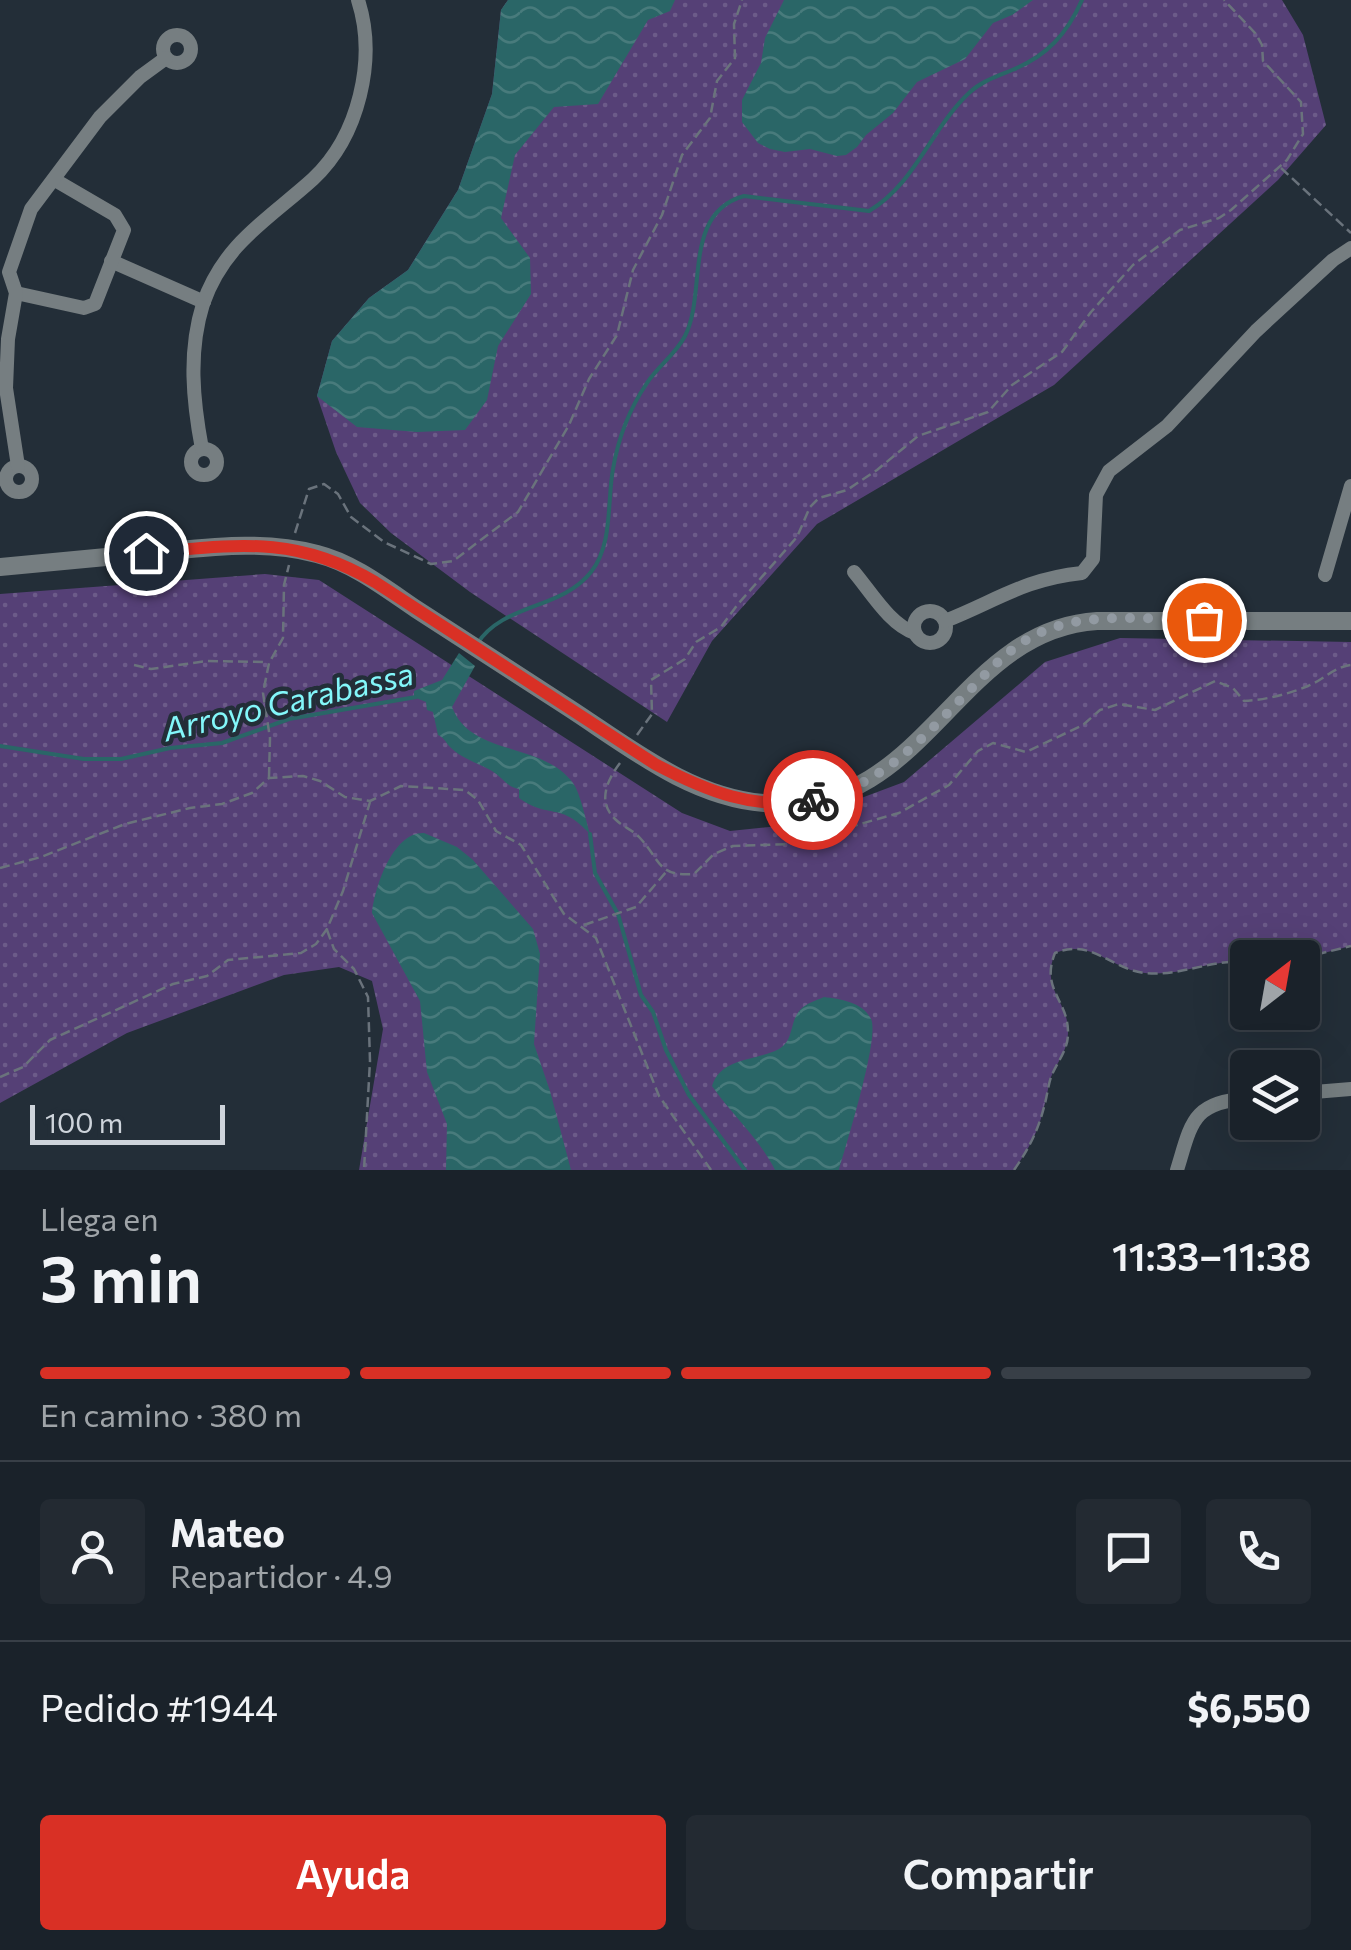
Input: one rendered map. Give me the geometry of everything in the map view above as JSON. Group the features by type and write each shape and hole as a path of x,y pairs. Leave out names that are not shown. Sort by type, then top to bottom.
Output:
{"street":[{"path":"202,449 193,376 204,302 240,241 317,176 342,138 363,84 361,3"},
{"path":"18,466 6,378 16,293 10,272 31,209 100,116 166,58"},
{"path":"16,293 89,307 98,300 124,230 120,219 55,180"},
{"path":"945,621 1004,592 1044,579 1082,574 1093,560 1096,495 1109,471 1167,426 1256,331 1351,248"},
{"path":"111,261 204,302"},
{"path":"1324,576 1351,486"},
{"path":"0,567 219,547 277,546 337,560 655,764 687,781 737,798 780,804 820,799 870,781 911,749 1004,656 1028,639 1059,626 1096,621 1351,621"},
{"path":"854,572 905,630 924,642 936,642 945,634 945,621 936,612 924,612 914,621 915,633"},
{"path":"1320,1092 1351,1089"},
{"path":"1176,1170 1189,1132 1208,1106 1230,1099"}],"path":[{"path":"295,535 310,489 324,484 338,494 351,518 384,542 431,564 453,561 518,512 569,425 589,379 617,336 632,270 662,215 682,155 710,118 717,81 734,58 734,24 742,0"},
{"path":"637,736 652,714 651,680 685,659 696,642 722,627 797,537 810,507 819,498 846,490 862,480 918,436 988,412 1012,385 1062,352 1090,312 1134,265 1180,230 1232,210 1280,166 1302,134 1301,102 1263,61 1262,45 1256,34 1224,0"},
{"path":"1280,166 1351,233"},
{"path":"269,778 270,738 263,692 269,662 283,638 284,585 290,560"},
{"path":"134,666 151,669 207,662 269,662"},
{"path":"622,762 610,775 604,793 606,807 616,820 634,830 660,868 679,875 694,874 714,854 733,846 790,844 900,812 949,785 978,751 993,743 1026,752 1083,725 1100,710 1119,704 1156,710 1215,681 1233,688 1244,701 1258,700 1310,686 1340,666 1351,665"},
{"path":"0,868 41,858 125,824 222,804 252,793 269,778 302,776 320,781 345,796 370,801 401,786 466,790 478,800 496,830 521,845 564,914 596,938 659,1096 712,1170"},
{"path":"0,1077 23,1067 50,1040 173,984 207,976 228,960 301,953 316,944 327,929 348,876 370,801"},
{"path":"581,926 626,912 644,900 667,870"},
{"path":"327,929 334,949 354,969 368,997 370,1061 364,1170"},
{"path":"1320,954 1351,946"},
{"path":"1014,1170 1032,1144 1068,1032 1048,970 1055,953 1070,947 1086,949 1144,973 1201,969 1230,960"}],"shaded area":[{"path":"508,0 1282,0 1303,35 1326,125 1278,180 1054,385 817,524 712,641 667,722 470,592 391,533 360,503 336,452 317,396 332,341 369,298 408,270 458,190 492,94 501,10"},
{"path":"265,574 319,580 682,813 730,831 789,825 904,782 1045,662 1120,638 1351,642 1351,946 1320,954 1320,940 1230,940 1230,962 1158,974 1133,970 1080,949 1055,953 1051,976 1067,1022 1068,1039 1051,1077 1036,1132 1014,1170 359,1170 383,1029 372,981 339,967 284,975 127,1033 0,1103 0,594"}],"water":[{"path":"508,0 675,0 670,11 648,20 598,104 554,107 515,155 501,218 530,258 531,294 498,346 487,400 465,430 417,432 357,427 317,396 332,341 369,298 408,270 458,190 492,94 501,10"},
{"path":"784,0 1033,0 993,23 965,59 917,82 893,113 857,147 837,156 810,149 770,149 758,143 742,122 742,100 761,63 765,38"},
{"path":"459,653 475,666 452,707 461,723 490,742 544,760 560,770 576,787 590,834 571,818 519,798 519,789 459,754 438,735 433,712 427,710 426,702 414,697 414,691 442,680"},
{"path":"424,833 457,847 473,860 533,929 540,954 534,1044 571,1170 446,1170 447,1124 427,1072 420,1001 372,913 387,862 403,841"},
{"path":"824,997 857,1005 871,1019 871,1047 855,1116 839,1170 775,1170 712,1086 731,1065 779,1049 790,1035 798,1013"}],"waterway":[{"name":"Arroyo Carabassa","path":"477,644 502,621 579,584 598,561 606,536 621,435 647,383 685,336 704,237 712,219 725,205 744,196 869,211 899,186 970,92 1046,51 1070,23 1082,0"},
{"name":"Arroyo Carabassa","path":"0,746 84,759 121,759 170,748 222,743 289,719 416,697"},
{"path":"590,834 595,873 618,914 641,995 653,1012 666,1050 689,1095 745,1170"}],"way so far":[{"path":"813,800 854,788 888,768 1004,656 1043,631 1072,622 1204,620"}],"route":[{"path":"146,553 253,545 277,546 337,560 687,781 712,792 760,803 813,800"}]}
